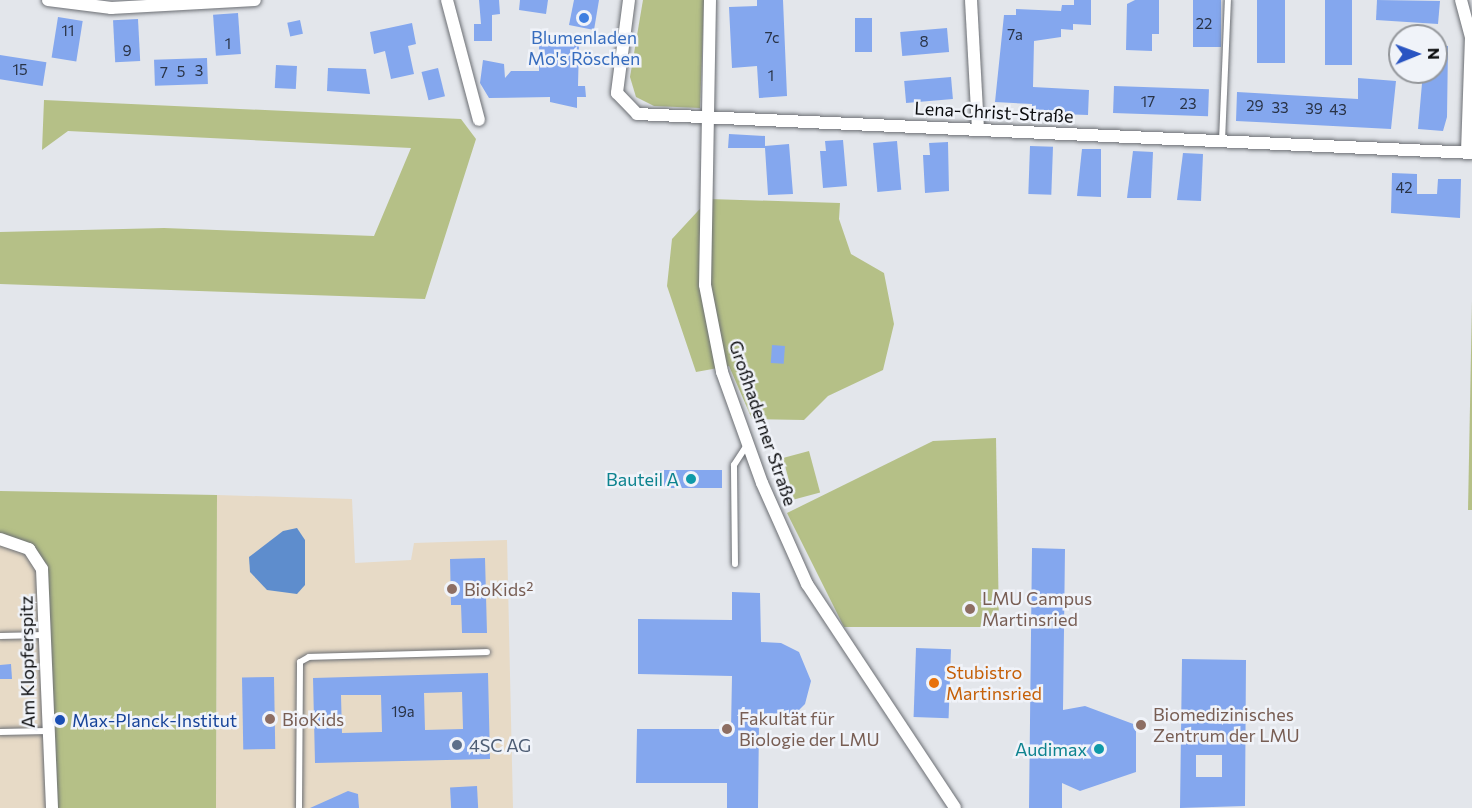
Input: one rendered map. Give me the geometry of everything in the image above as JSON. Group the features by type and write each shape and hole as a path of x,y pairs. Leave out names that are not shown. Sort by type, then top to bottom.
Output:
{"street":[{"path":"48,0 111,8 255,0"},
{"path":"447,0 479,120"},
{"name":"Lena-Christ-Straße","path":"629,0 616,78 625,106 637,114 978,128 1469,153"},
{"name":"Großhaderner Straße","path":"710,0 705,285 718,357 747,444 778,521 827,618 956,808"},
{"path":"971,0 978,128"},
{"path":"1461,0 1471,37 1469,153"},
{"name":"Am Klopferspitz","path":"0,539 29,549 42,569 52,808"}],"lane":[{"path":"1222,141 1228,0"},
{"path":"735,564 734,465 747,444"},
{"path":"0,636 45,635"},
{"path":"299,808 300,662 309,657 487,652"},
{"path":"0,732 47,731"}],"shaded area":[{"path":"217,495 352,499 355,563 411,560 414,543 507,540 513,808 216,808"},
{"path":"0,535 32,545 48,566 58,808 0,808"}],"green space":[{"path":"643,0 704,0 700,108 654,106 636,97 630,77"},
{"path":"44,100 461,119 476,139 425,299 0,284 0,232 164,228 374,236 411,148 68,131 42,150"},
{"path":"709,199 840,203 839,219 851,254 884,273 894,324 883,370 828,396 804,420 752,419 729,366 696,372 667,286 672,239"},
{"path":"1472,301 1472,510 1468,510"},
{"path":"996,438 999,627 844,627 787,513 933,441"},
{"path":"809,451 820,493 794,500 783,458"},
{"path":"0,491 217,495 216,808 58,808 48,566 32,545 0,535"}],"water":[{"path":"297,528 305,540 305,585 297,594 267,590 250,572 249,557 283,531"}],"building":[{"path":"479,0 499,0 500,14 492,15 492,41 474,41 474,24 481,24"},
{"path":"520,0 548,0 546,14 519,10"},
{"path":"574,0 599,0 594,30 569,25"},
{"path":"757,0 783,0 787,96 759,98 757,66 732,68 729,7 757,6"},
{"path":"1074,0 1091,0 1091,25 1073,24 1073,30 1061,29 1061,37 1034,41 1033,87 1089,90 1088,115 1032,113 1032,104 995,102 1004,15 1016,15 1016,9 1061,11 1062,5 1074,5"},
{"path":"1135,0 1159,0 1159,34 1152,34 1152,51 1126,50 1127,4"},
{"path":"1193,0 1221,0 1221,47 1193,47"},
{"path":"1257,0 1285,0 1285,63 1257,63"},
{"path":"1325,0 1352,0 1352,65 1325,65"},
{"path":"1377,0 1440,1 1438,24 1376,20"},
{"path":"238,13 241,54 216,56 213,15"},
{"path":"58,17 83,21 76,61 52,57"},
{"path":"855,18 872,18 872,52 855,52"},
{"path":"138,19 140,61 115,62 113,20"},
{"path":"300,20 303,34 290,36 287,23"},
{"path":"412,23 416,44 408,46 414,74 391,79 385,51 374,54 370,32"},
{"path":"947,28 949,52 902,56 900,32"},
{"path":"539,45 579,45 578,86 585,86 586,97 577,97 577,108 550,102 550,97 489,98 480,83 483,60 504,64 505,78 511,71 539,71"},
{"path":"0,55 46,62 43,86 0,79"},
{"path":"207,58 208,84 155,86 154,60"},
{"path":"276,65 297,66 296,89 275,88"},
{"path":"328,68 366,69 370,94 327,91"},
{"path":"438,68 445,96 429,100 422,72"},
{"path":"951,77 953,99 906,103 904,81"},
{"path":"1358,78 1388,80 1388,84 1396,84 1391,129 1236,121 1237,92 1358,99"},
{"path":"1422,84 1447,84 1447,117 1443,131 1418,129"},
{"path":"1114,86 1209,89 1208,116 1113,113"},
{"path":"729,134 765,136 765,146 789,144 793,194 768,195 765,148 728,148"},
{"path":"843,140 847,186 823,188 820,151 826,151 825,141"},
{"path":"897,141 901,190 877,192 873,143"},
{"path":"948,142 949,191 925,193 923,155 930,155 929,143"},
{"path":"1030,146 1053,147 1051,195 1028,194"},
{"path":"1082,149 1101,149 1101,197 1077,196"},
{"path":"1133,151 1153,152 1151,198 1127,198"},
{"path":"1183,153 1203,154 1201,201 1177,200"},
{"path":"1392,173 1417,174 1417,194 1437,194 1438,179 1461,179 1460,218 1391,213"},
{"path":"772,345 785,346 784,364 771,363"},
{"name":"Bauteil A","path":"660,470 722,470 722,488 660,488"},
{"path":"1032,548 1065,549 1063,710 1085,706 1136,725 1136,772 1080,791 1062,783 1062,808 1029,808"},
{"path":"485,558 487,633 462,633 461,605 451,605 450,559"},
{"path":"732,592 760,593 761,642 781,643 799,652 811,681 805,704 788,721 759,725 758,808 727,808 727,783 636,783 637,729 731,729 732,676 638,674 638,619 732,620"},
{"name":"Stubistro Martinsried","path":"916,648 951,649 949,718 914,717"},
{"path":"1182,659 1246,660 1245,806 1180,808","holes":["1196,755 1222,755 1222,777 1196,777"]},
{"path":"11,664 12,679 0,679 0,665"},
{"path":"488,673 490,759 315,763 313,678","holes":["462,692 463,729 425,730 424,693","341,695 381,695 382,732 342,733"]},
{"path":"274,677 275,749 243,750 242,678"},
{"path":"477,786 478,808 451,808 450,787"},
{"path":"348,791 358,794 359,808 310,808"}],"place":[{"name":"Blumenladen Mo's Röschen","path":"584,18"},
{"name":"Bauteil A","path":"691,479"},
{"name":"BioKids²","path":"452,589"},
{"name":"LMU Campus Martinsried","path":"970,609"},
{"name":"Stubistro Martinsried","path":"934,683"},
{"name":"BioKids","path":"270,719"},
{"name":"Max-Planck-Institut","path":"60,720"},
{"name":"Biomedizinisches Zentrum der LMU","path":"1141,725"},
{"name":"Fakultät für Biologie der LMU","path":"727,729"},
{"name":"4SC AG","path":"457,745"},
{"name":"Audimax","path":"1099,749"}]}
